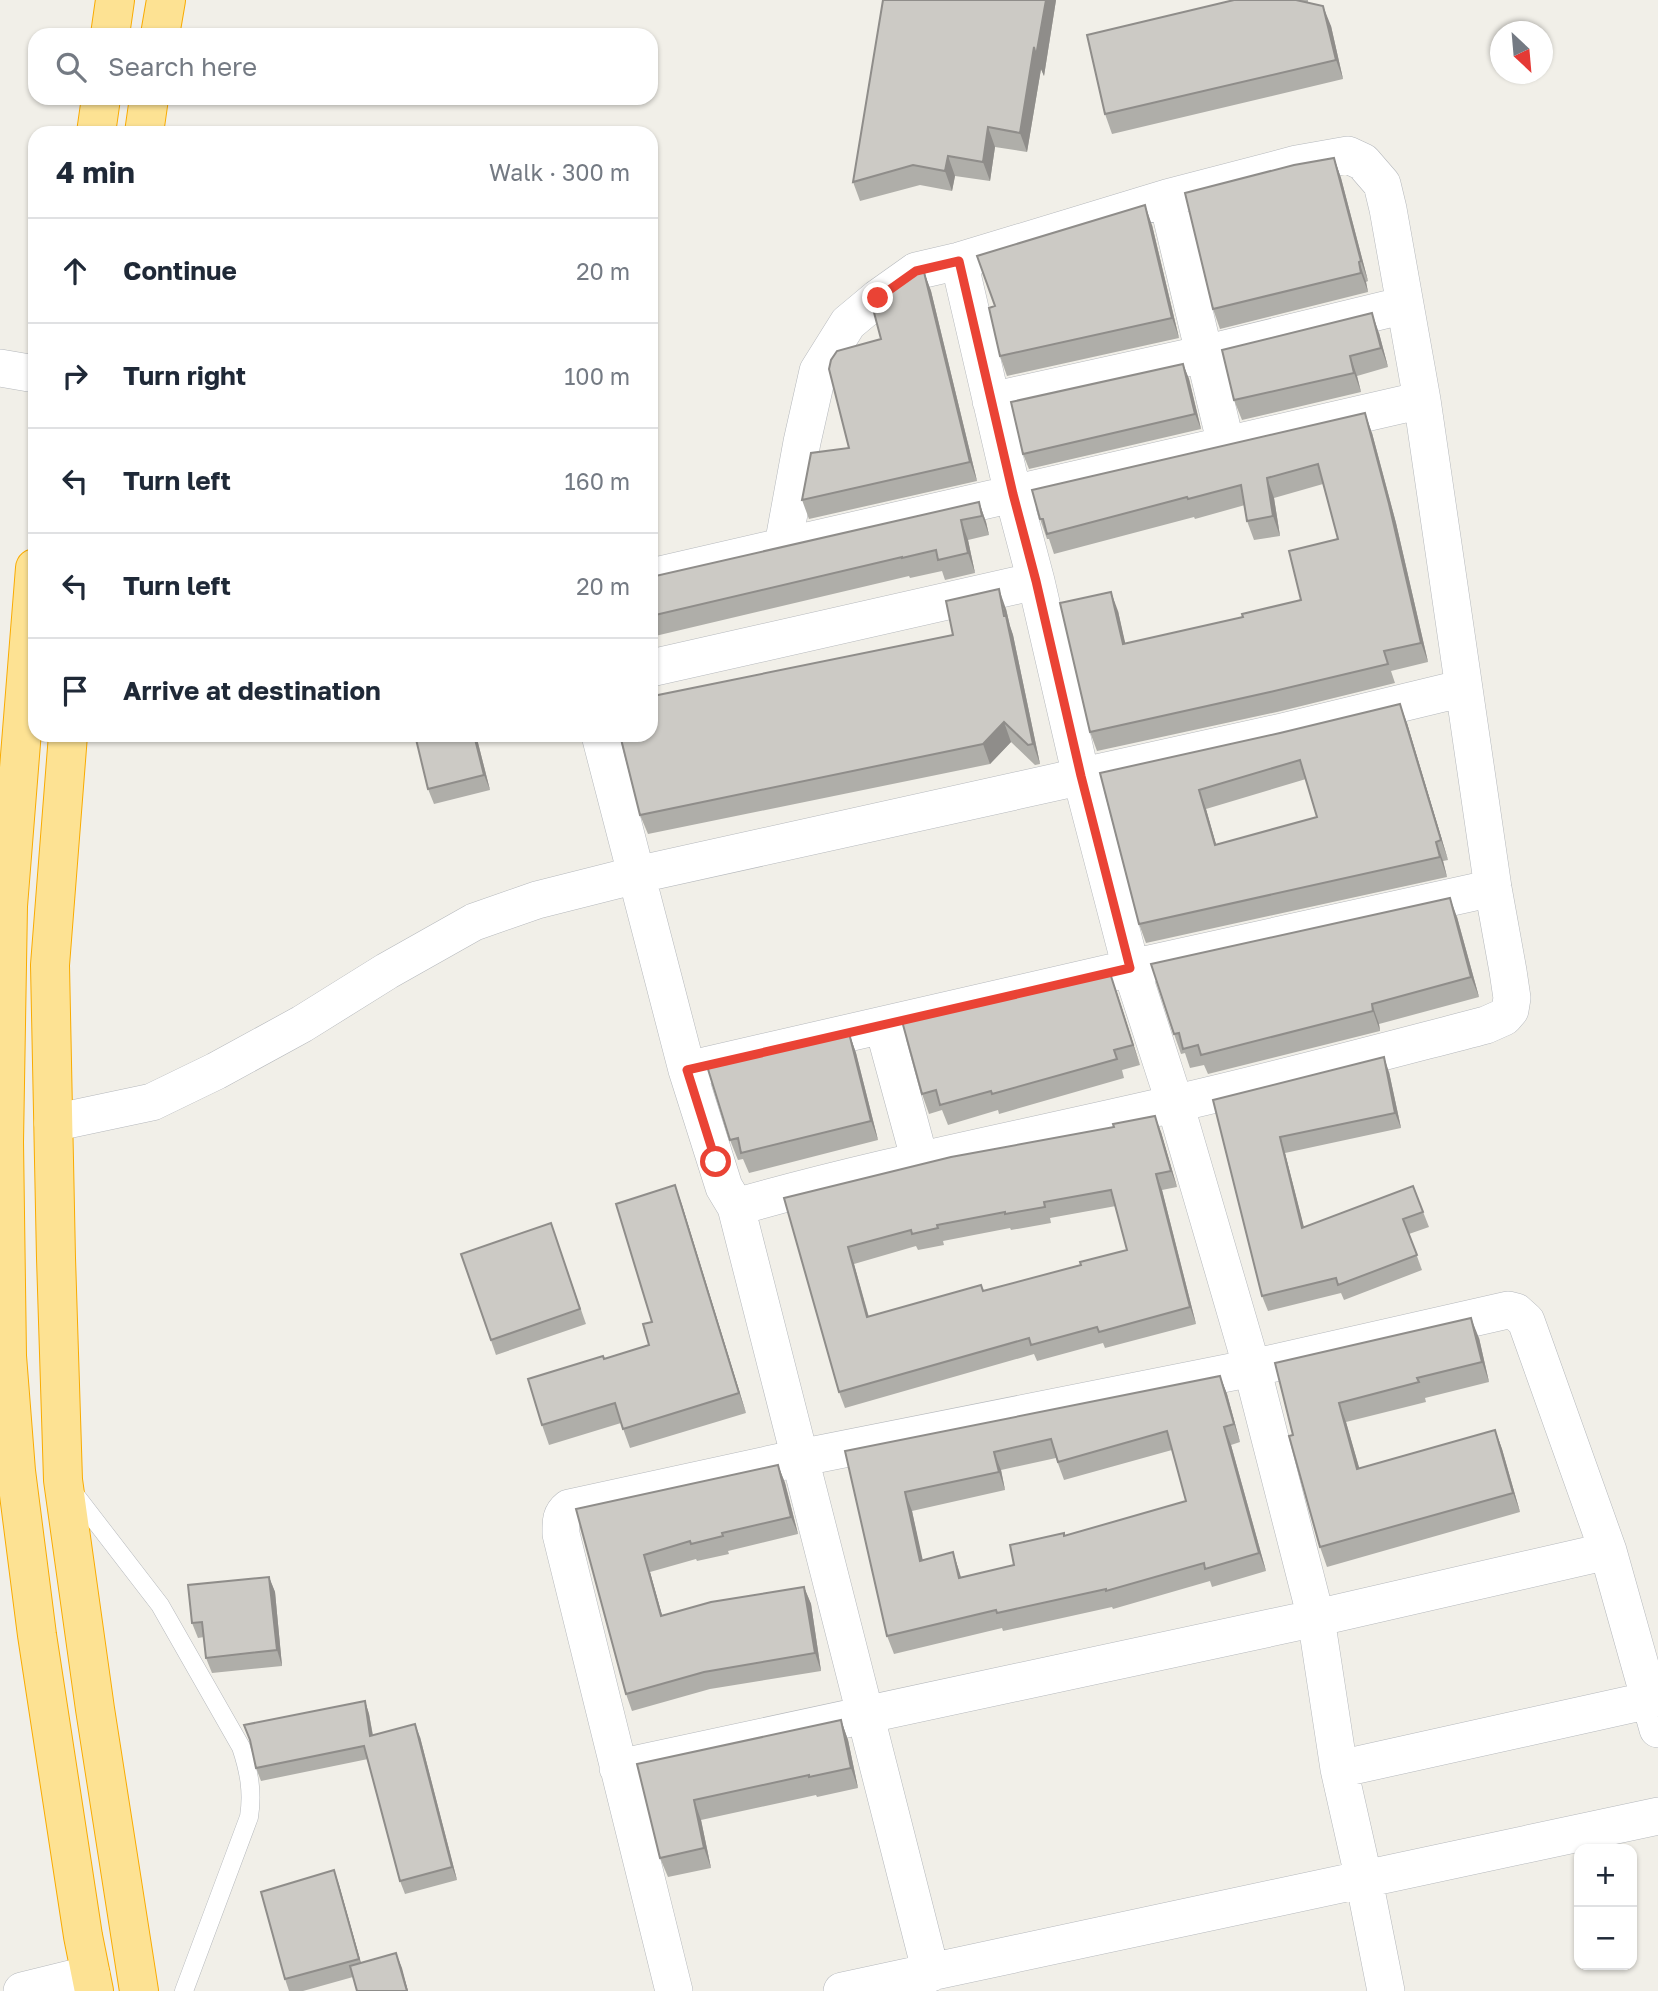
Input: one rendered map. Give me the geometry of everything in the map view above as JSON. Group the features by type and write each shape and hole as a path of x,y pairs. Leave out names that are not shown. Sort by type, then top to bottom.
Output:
{"highway":[{"path":"111,28 115,0"},
{"path":"161,28 166,0"},
{"path":"97,126 100,105"},
{"path":"145,126 148,105"},
{"path":"28,656 8,906 4,1142 8,1470 92,1982"},
{"path":"67,742 50,965 63,1480 139,1991"}],"street":[{"path":"736,1207 920,1161 1175,1104 1486,1025 1504,1017 1510,1010 1512,998 1493,888 1422,400 1388,209 1382,184 1363,162 1348,155 1297,164 1167,198 959,261 916,271 848,323 818,371 783,546"},
{"path":"1167,198 1226,445"},
{"path":"959,261 1081,776 1130,968 1175,1104 1251,1368 1316,1618 1339,1769 1386,1991"},
{"path":"991,401 1204,354 1405,305"},
{"path":"0,368 28,373"},
{"path":"658,575 1422,400"},
{"path":"658,666 1036,581"},
{"path":"53,1123 152,1102 302,1024 387,971 474,922 537,900 636,875 1282,732 1464,688"},
{"path":"602,742 687,1070 724,1187 736,1207 930,1973"},
{"path":"687,1070 1493,888"},
{"path":"883,1025 920,1161"},
{"path":"674,1991 561,1534 561,1519 569,1508 799,1458 1251,1368 1496,1312 1516,1312 1526,1321 1608,1551 1654,1714 1339,1769"},
{"path":"8,1470 63,1480"},
{"path":"618,1768 1316,1618 1608,1551"},
{"path":"842,1991 1658,1816"},
{"path":"22,1991 92,1982"}],"lane":[{"path":"63,1480 160,1605 242,1747 249,1770 252,1797 249,1817 184,1991"}],"building":[{"path":"883,0 1046,0 1036,56 1034,47 1020,133 988,127 983,162 948,156 945,171 913,165 853,182"},
{"path":"1234,0 1296,0 1323,6 1336,60 1105,114 1087,35"},
{"path":"1334,158 1361,261 1361,273 1213,309 1185,193 1294,165"},
{"path":"1145,205 1172,318 1000,356 989,308 995,306 977,256"},
{"path":"924,272 970,462 802,500 811,453 849,448 829,369 831,360 837,351 881,339 872,305 913,275"},
{"path":"1372,313 1381,348 1350,356 1354,373 1234,400 1222,350"},
{"path":"1183,364 1195,414 1023,454 1011,402"},
{"path":"1365,413 1421,643 1384,651 1388,664 1090,732 1060,603 1111,592 1123,644 1243,617 1242,614 1301,600 1289,551 1338,539 1318,464 1267,478 1273,516 1247,521 1241,485 1047,534 1032,490"},
{"path":"979,502 982,516 961,520 968,553 938,560 936,550 658,614 658,575"},
{"path":"999,589 1033,744 1028,745 1004,722 983,744 640,815 622,742 658,742 658,695 953,635 946,601"},
{"path":"1400,704 1441,840 1436,842 1440,857 1139,924 1100,773","holes":["1300,760 1317,817 1215,845 1199,790"]},
{"path":"417,742 476,742 484,775 428,789"},
{"path":"1450,898 1471,977 1372,1004 1373,1011 1201,1055 1198,1045 1183,1049 1179,1033 1174,1034 1151,964"},
{"path":"1110,973 1133,1045 1114,1050 1117,1059 992,1094 991,1091 940,1105 936,1090 922,1094 902,1021"},
{"path":"849,1033 871,1121 741,1153 738,1138 730,1140 707,1066"},
{"path":"1384,1057 1395,1113 1280,1137 1302,1228 1413,1186 1423,1212 1403,1219 1417,1255 1338,1285 1336,1278 1262,1296 1213,1100"},
{"path":"1155,1116 1171,1171 1156,1174 1190,1307 1099,1332 1097,1327 1031,1345 1029,1338 839,1392 784,1198 951,1157 1114,1127 1113,1124","holes":["1111,1190 1127,1250 983,1291 981,1285 867,1317 848,1247 911,1230 912,1234 938,1228 937,1225 1045,1207 1044,1202"]},
{"path":"675,1185 739,1393 623,1429 615,1403 542,1425 528,1379 649,1345 643,1324 652,1322 616,1204"},
{"path":"551,1223 580,1309 491,1340 461,1254"},
{"path":"1471,1318 1482,1362 1417,1378 1419,1382 1339,1403 1357,1469 1495,1430 1513,1493 1320,1547 1289,1436 1293,1435 1275,1363"},
{"path":"1220,1376 1234,1424 1224,1427 1259,1553 1205,1569 1204,1563 1106,1591 997,1613 996,1610 887,1636 845,1451","holes":["1167,1431 1186,1501 1064,1536 1064,1533 1010,1545 1014,1565 959,1578 953,1552 920,1561 905,1492 999,1472 994,1452 1051,1439 1058,1462"]},
{"path":"778,1465 791,1517 644,1555 661,1616 711,1602 804,1587 815,1653 704,1672 626,1694 576,1509"},
{"path":"269,1577 277,1650 206,1658 202,1622 192,1623 188,1585"},
{"path":"365,1701 370,1736 415,1724 452,1867 400,1881 364,1746 256,1768 244,1725"},
{"path":"841,1720 851,1768 694,1800 704,1848 660,1858 637,1764"},
{"path":"334,1870 359,1959 285,1979 261,1892"},
{"path":"396,1953 407,1991 357,1991 350,1966"}],"route":[{"path":"716,1162 687,1070 1130,968 1081,776 959,261 916,271 878,298"}]}
